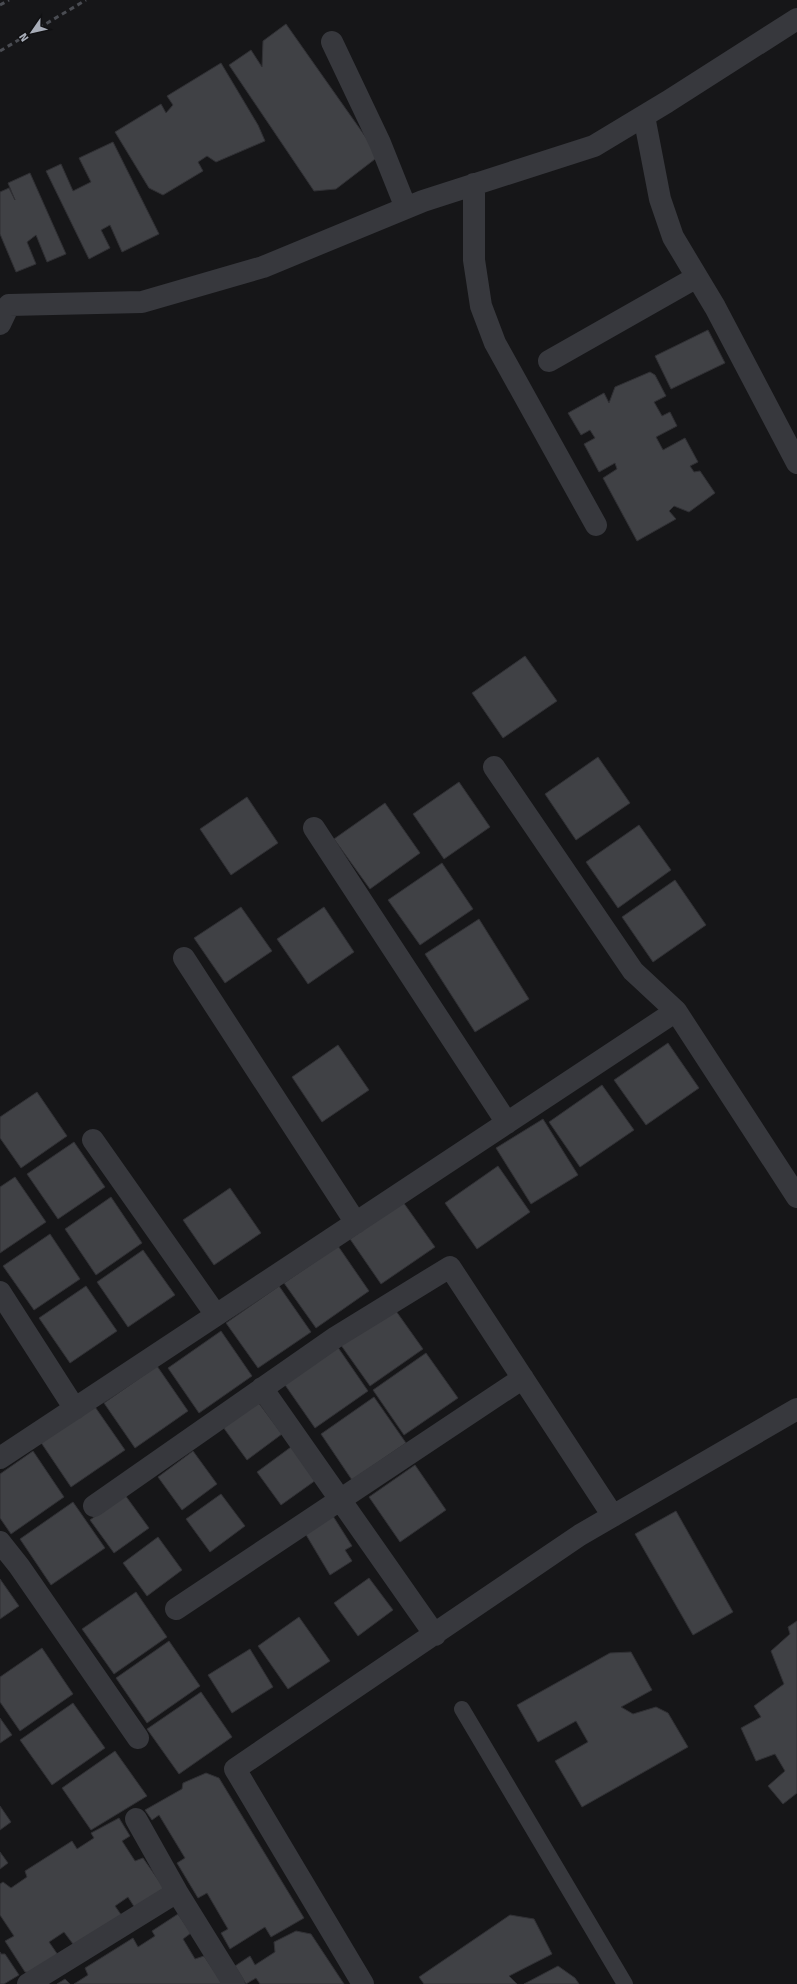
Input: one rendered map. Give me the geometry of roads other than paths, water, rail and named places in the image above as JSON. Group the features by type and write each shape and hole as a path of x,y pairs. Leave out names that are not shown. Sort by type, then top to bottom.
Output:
{"street":[{"path":"0,324 9,305 142,302 263,268 406,208 474,184 594,146 797,19"},
{"path":"332,42 380,142 406,208"},
{"path":"644,116 660,199 673,237 715,307 797,463"},
{"path":"474,184 474,260 481,306 495,343 596,525"},
{"path":"549,361 697,277"},
{"path":"494,767 633,971 676,1011 797,1196"},
{"path":"314,828 507,1123"},
{"path":"184,958 356,1223"},
{"path":"0,1458 676,1011"},
{"path":"93,1140 216,1315"},
{"path":"94,1506 336,1338 450,1267 614,1516"},
{"path":"0,1292 75,1409"},
{"path":"176,1609 523,1378"},
{"path":"262,1388 435,1635"},
{"path":"363,1984 235,1769 580,1536 797,1409"},
{"path":"0,1542 138,1738"},
{"path":"136,1818 177,1892 234,1984"},
{"path":"28,1984 177,1892"}],"lane":[{"path":"462,1708 625,1984"}],"railway":[{"path":"0,5 9,0"},
{"path":"0,51 86,0"}]}
